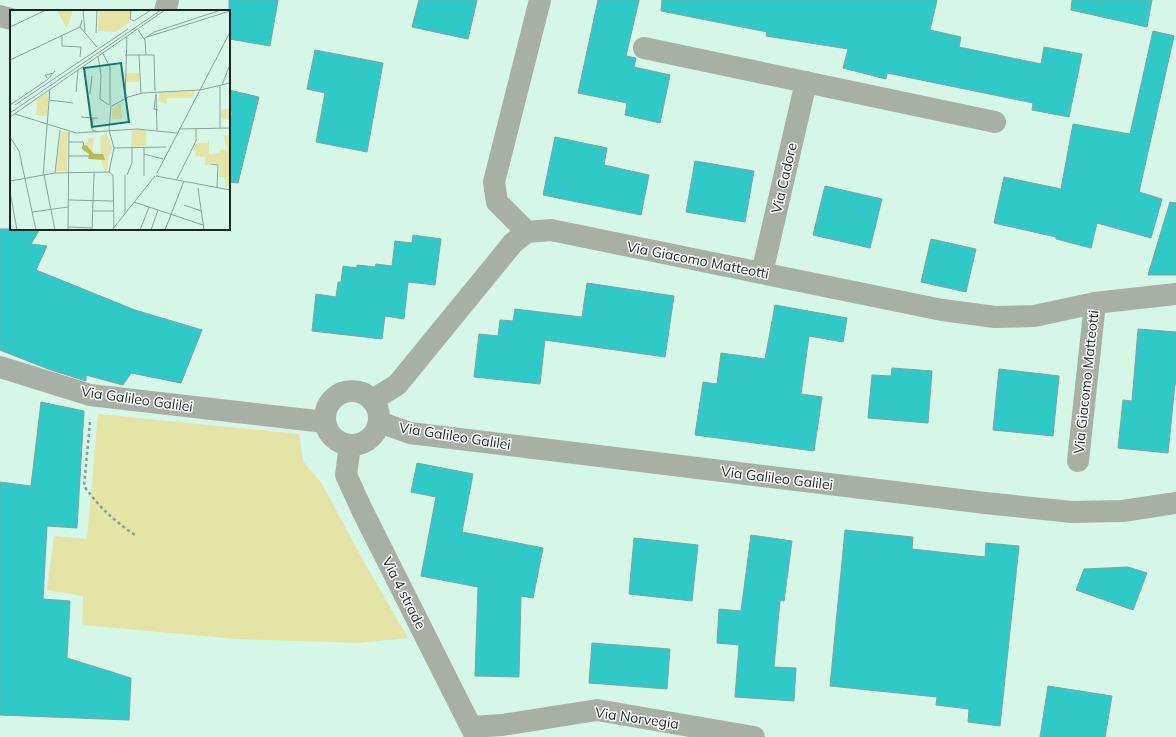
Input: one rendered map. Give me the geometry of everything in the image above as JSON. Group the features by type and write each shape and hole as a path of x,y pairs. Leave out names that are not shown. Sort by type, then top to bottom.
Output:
{"street":[{"path":"165,10 168,0"},
{"path":"372,400 397,385 514,243 528,232 497,202 494,182 540,0"},
{"path":"0,16 10,19"},
{"path":"644,48 995,122"},
{"name":"Via Cadore","path":"762,273 806,82"},
{"name":"Via Giacomo Matteotti","path":"528,232 550,230 942,310 995,317 1034,316 1095,303 1176,294"},
{"name":"Via Giacomo Matteotti","path":"1078,462 1095,303"},
{"name":"Via Galileo Galilei","path":"0,367 94,395 325,422"},
{"path":"352,391 364,393 372,400 378,410 379,422 376,432 369,440 360,444 350,445 341,443 328,431 325,422 326,411 332,400 341,393 352,391"},
{"name":"Via Galileo Galilei","path":"379,422 410,433 1048,510 1072,512 1123,511 1176,503"},
{"name":"Via 4 strade","path":"350,445 346,475 363,512 474,732"},
{"name":"Via Norvegia","path":"474,732 502,725 597,710 754,737"}],"path":[{"path":"94,395 84,486 96,503 109,516 135,535"}],"green space":[{"path":"98,414 299,434 303,461 322,484 358,551 408,638 359,643 236,639 82,625 83,596 47,590 54,536 87,539"}],"building":[{"path":"229,0 278,0 270,46 230,39"},
{"path":"419,0 477,0 468,39 412,27"},
{"path":"598,0 639,0 626,56 636,58 634,67 670,75 660,123 625,115 627,103 578,93"},
{"path":"662,0 937,0 930,30 961,37 959,47 1041,64 1044,47 1082,54 1069,117 1032,110 1033,103 887,73 886,79 843,68 848,49 766,36 767,32 661,11"},
{"path":"1072,0 1152,0 1147,27 1071,10"},
{"path":"1153,31 1174,36 1139,192 1162,199 1151,238 1097,223 1091,248 1056,239 1056,237 994,223 1004,177 1061,189 1073,124 1130,134"},
{"path":"315,50 383,63 367,152 316,142 325,93 307,89"},
{"path":"230,90 259,97 238,183 230,182"},
{"path":"555,137 607,148 604,165 649,175 641,215 543,195"},
{"path":"695,161 754,171 745,222 686,212"},
{"path":"825,186 882,199 870,248 813,235"},
{"path":"1170,202 1176,203 1176,275 1148,275"},
{"path":"0,229 39,230 31,244 47,246 36,270 135,310 202,330 181,383 131,373 123,385 86,375 86,381 48,369 0,350"},
{"path":"413,235 441,239 435,285 408,282 404,319 385,316 382,339 312,331 316,294 336,297 338,282 341,282 343,266 357,268 357,265 375,267 376,264 392,266 395,241 412,243"},
{"path":"931,239 976,249 966,292 921,282"},
{"path":"587,283 674,296 665,357 545,340 540,384 474,377 479,334 498,336 500,320 513,321 515,309 582,317"},
{"path":"775,305 847,318 843,342 809,336 801,394 822,397 814,451 695,435 703,382 717,384 721,353 765,359"},
{"path":"1138,329 1176,332 1176,384 1168,453 1118,448 1123,400 1132,401"},
{"path":"892,368 932,371 928,423 868,418 872,375 891,376"},
{"path":"999,369 1059,376 1053,436 993,430"},
{"path":"41,402 84,411 77,528 47,526 43,599 70,601 67,658 131,678 129,720 0,715 0,482 31,486"},
{"path":"417,463 473,474 462,532 543,548 533,598 521,596 519,677 475,676 478,587 421,576 436,497 411,492"},
{"path":"845,530 913,537 912,549 985,557 986,543 1019,546 1000,726 968,722 969,709 936,705 937,697 830,686"},
{"path":"751,535 792,541 784,601 780,600 774,667 796,668 794,701 735,697 739,645 717,643 719,609 741,611"},
{"path":"634,538 698,545 692,601 629,594"},
{"path":"1128,567 1147,573 1133,610 1076,590 1084,569"},
{"path":"592,643 670,649 667,689 589,683"},
{"path":"1048,686 1112,696 1105,737 1040,737"}]}
